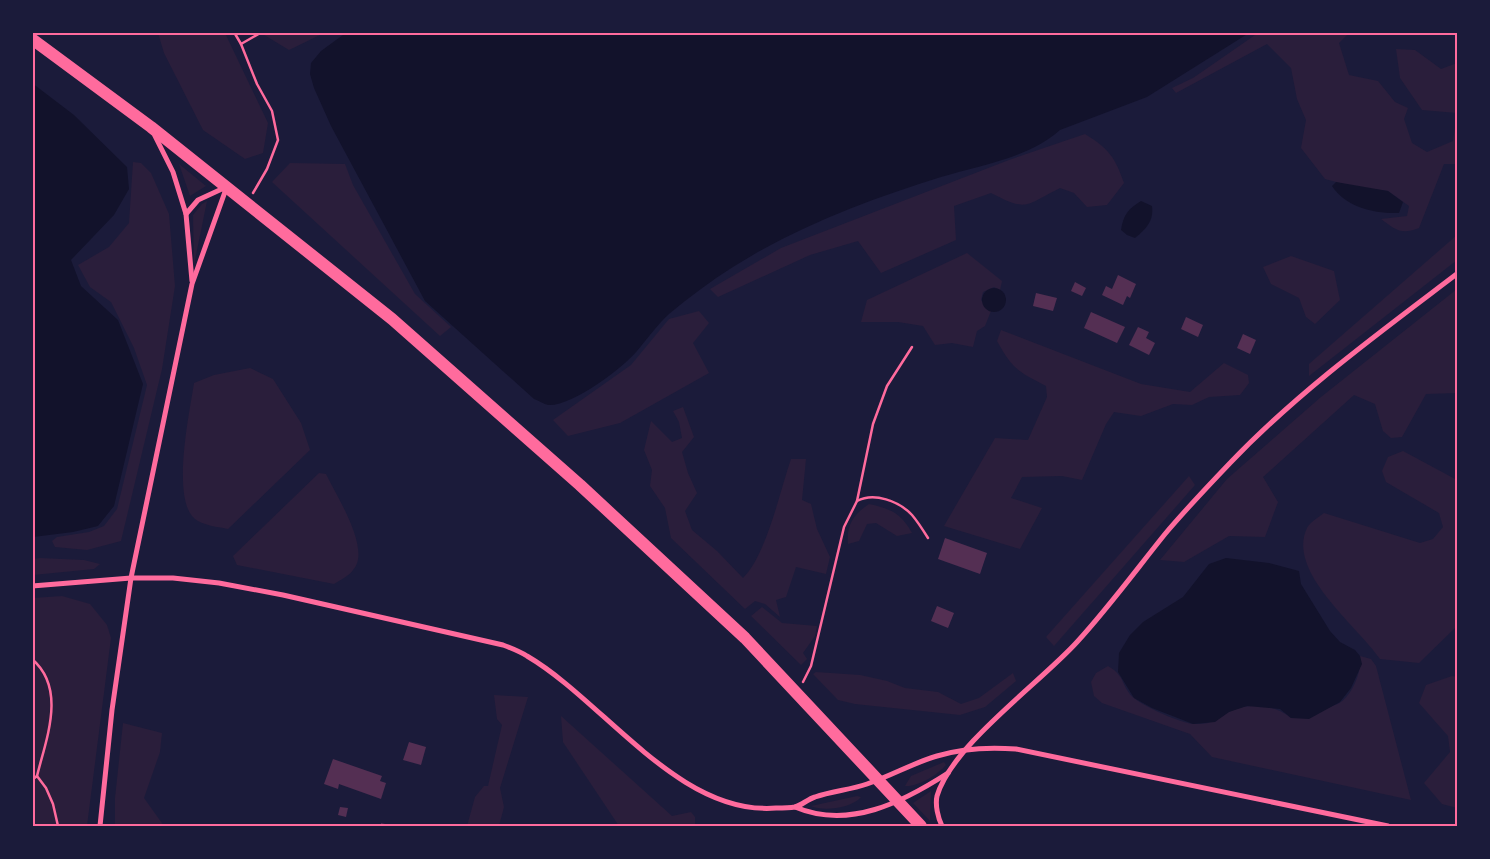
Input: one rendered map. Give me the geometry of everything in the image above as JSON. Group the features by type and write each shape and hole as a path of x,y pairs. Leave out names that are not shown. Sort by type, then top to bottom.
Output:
{"main road":[{"path":"32,39 227,186 392,319 580,485 745,638 921,826"}],"street":[{"path":"151,127 173,172 186,214 192,284"},
{"path":"186,214 198,200 227,186"},
{"path":"100,826 112,710 131,578 192,284 227,186"},
{"path":"942,826 938,818 937,797 949,772 967,749 1076,643 1118,595 1166,532 1270,424 1358,349 1458,273"},
{"path":"32,586 131,578 173,578 228,585 292,597 503,645 527,656 550,672 676,777 706,794 738,805 760,809 795,807 816,797 856,788 936,756 967,749 1016,749 1388,826"},
{"path":"795,807 813,814 852,815 876,810 920,791 949,772"}],"path":[{"path":"234,32 257,84 272,111 278,140 267,169 246,202"},
{"path":"240,44 262,32"},
{"path":"798,694 811,666 844,527 858,501 873,424 887,386 912,347"},
{"path":"858,501 871,495 888,500 911,514 928,538"},
{"path":"32,659 46,675 52,696 46,738 37,776 32,780"},
{"path":"37,776 46,788 53,804 58,826"}],"shaded area":[{"path":"347,32 1249,33 1147,97 1060,130 1048,140 1019,154 887,195 834,215 782,239 733,267 684,301 656,327 630,359 596,386 570,400 548,405 534,399 425,301 331,126 314,88 310,74 311,63 321,51"},
{"path":"158,33 225,33 268,123 263,153 245,159 203,130 164,53"},
{"path":"261,33 324,33 289,50"},
{"path":"1258,33 1349,33 1339,43 1349,75 1378,81 1395,102 1408,108 1404,119 1412,143 1427,152 1453,141 1457,113 1457,164 1444,164 1419,228 1403,231 1381,219 1407,216 1409,206 1388,191 1355,187 1325,179 1301,148 1306,120 1297,99 1291,68 1267,44 1176,93 1172,88 1193,78"},
{"path":"1396,49 1415,50 1441,69 1457,63 1457,113 1422,110 1400,78"},
{"path":"32,83 74,115 127,167 129,189 114,215 71,260 81,286 118,320 143,384 114,506 98,526 73,532 33,537"},
{"path":"1085,134 1100,144 1110,154 1124,183 1107,205 1087,207 1074,193 1060,188 1032,203 1020,205 991,193 954,206 956,240 881,273 858,241 810,255 718,297 710,289 781,248 1009,160"},
{"path":"133,162 141,163 151,173 169,214 175,286 162,369 121,541 87,550 55,547 52,541 57,537 89,532 104,526 117,509 147,385 134,348 111,302 90,287 78,265 109,247 129,223"},
{"path":"290,163 345,164 353,185 415,294 451,327 440,336 272,182"},
{"path":"179,164 206,186 190,196"},
{"path":"1336,182 1388,191 1403,202 1399,213 1361,208 1338,193 1332,186"},
{"path":"207,201 194,265 193,215"},
{"path":"1141,201 1152,206 1152,216 1146,228 1135,238 1121,230 1127,212"},
{"path":"1457,235 1457,260 1309,376 1309,364"},
{"path":"967,253 1002,281 1000,290 994,287 983,292 981,300 988,310 991,311 985,326 977,331 973,347 952,343 935,345 923,326 898,322 861,322 867,300"},
{"path":"1291,256 1334,271 1340,300 1315,324 1306,317 1299,298 1271,284 1263,267"},
{"path":"994,288 999,289 1005,295 1005,305 999,311 994,312 989,311 983,305 982,300 983,295 989,289"},
{"path":"1457,289 1457,393 1426,394 1402,437 1391,438 1383,431 1375,404 1354,395 1263,477 1278,502 1265,537 1229,536 1184,562 1160,560 1227,479 1321,397"},
{"path":"699,311 709,323 693,343 709,373 620,423 568,436 553,420 631,365 669,319"},
{"path":"1001,330 1141,384 1190,392 1224,363 1248,375 1249,383 1240,395 1209,397 1192,405 1173,404 1141,416 1114,412 1106,424 1082,480 1062,476 1022,477 1011,498 1042,508 1020,549 944,526 995,438 1028,440 1047,397 1046,386 1022,373 1007,358 997,341"},
{"path":"250,368 273,379 301,423 310,450 228,529 202,523 189,512 183,478 186,435 194,383 214,375"},
{"path":"683,407 694,437 682,452 688,473 697,493 685,511 692,530 717,551 743,578 759,555 791,459 806,459 802,500 811,504 817,529 830,557 826,574 796,567 786,597 776,600 780,617 765,604 755,601 745,609 671,538 665,508 650,486 652,470 644,450 651,421 672,442 682,438 679,422 673,411"},
{"path":"1403,451 1457,480 1457,626 1419,663 1380,659 1327,598 1306,562 1303,545 1308,526 1324,513 1420,543 1433,539 1443,527 1439,513 1386,482 1382,471 1388,457"},
{"path":"319,473 326,474 344,508 355,536 358,561 353,570 334,584 237,565 233,556"},
{"path":"1189,476 1195,485 1054,646 1046,637"},
{"path":"869,504 895,513 904,521 912,533 897,536 876,523 867,524 859,541 848,544 848,531 852,521"},
{"path":"1226,558 1269,563 1299,571 1301,584 1330,631 1340,642 1355,650 1360,656 1362,664 1351,688 1340,702 1309,719 1291,718 1280,709 1247,706 1229,712 1215,722 1193,724 1152,708 1134,698 1118,672 1119,653 1130,635 1143,622 1183,597 1209,564"},
{"path":"33,559 84,560 100,564 94,569 33,575"},
{"path":"62,596 90,604 107,625 111,638 87,826 33,826 33,598"},
{"path":"762,607 782,623 817,626 815,636 803,653 807,659 801,665 751,616"},
{"path":"1360,656 1371,659 1376,666 1411,800 1212,757 1190,734 1102,703 1094,696 1091,682 1096,673 1108,666 1118,674 1134,698 1163,714 1188,723 1200,724 1209,722 1237,709 1253,706 1269,707 1291,718 1341,702 1356,681 1360,668"},
{"path":"816,672 860,675 887,681 905,688 938,692 961,704 979,698 1013,673 1016,681 985,707 960,715 855,704 838,700 813,674"},
{"path":"1452,676 1458,677 1457,808 1442,804 1424,783 1450,752 1448,736 1419,703 1426,685"},
{"path":"494,695 528,697 500,788 504,807 499,826 467,826 475,797 484,786 488,786 502,725 497,719"},
{"path":"561,716 672,816 691,812 695,817 695,826 619,826 563,742"},
{"path":"123,723 162,733 160,752 144,798 164,826 115,826 115,798"},
{"path":"944,762 946,765 938,773 916,785 905,786 911,776"},
{"path":"931,791 930,821 913,803"},
{"path":"857,796 861,797 857,801 837,808 823,809 811,806"}],"building":[{"path":"1118,275 1136,284 1130,298 1127,296 1123,305 1102,295 1106,286 1112,289"},
{"path":"1075,282 1086,288 1082,296 1071,291"},
{"path":"1036,293 1057,298 1053,311 1033,306"},
{"path":"1091,312 1125,327 1117,343 1084,328"},
{"path":"1186,317 1203,325 1198,337 1181,329"},
{"path":"1138,327 1149,332 1146,338 1155,343 1149,355 1129,345"},
{"path":"1243,334 1256,340 1250,354 1237,348"},
{"path":"945,538 987,553 980,574 938,559"},
{"path":"937,606 954,613 948,628 931,621"},
{"path":"409,742 426,747 421,765 403,760"},
{"path":"333,759 382,776 380,781 386,783 381,799 339,784 338,789 324,784"},
{"path":"340,807 348,808 346,817 338,815"},
{"path":"381,823 393,826 381,826"}]}
